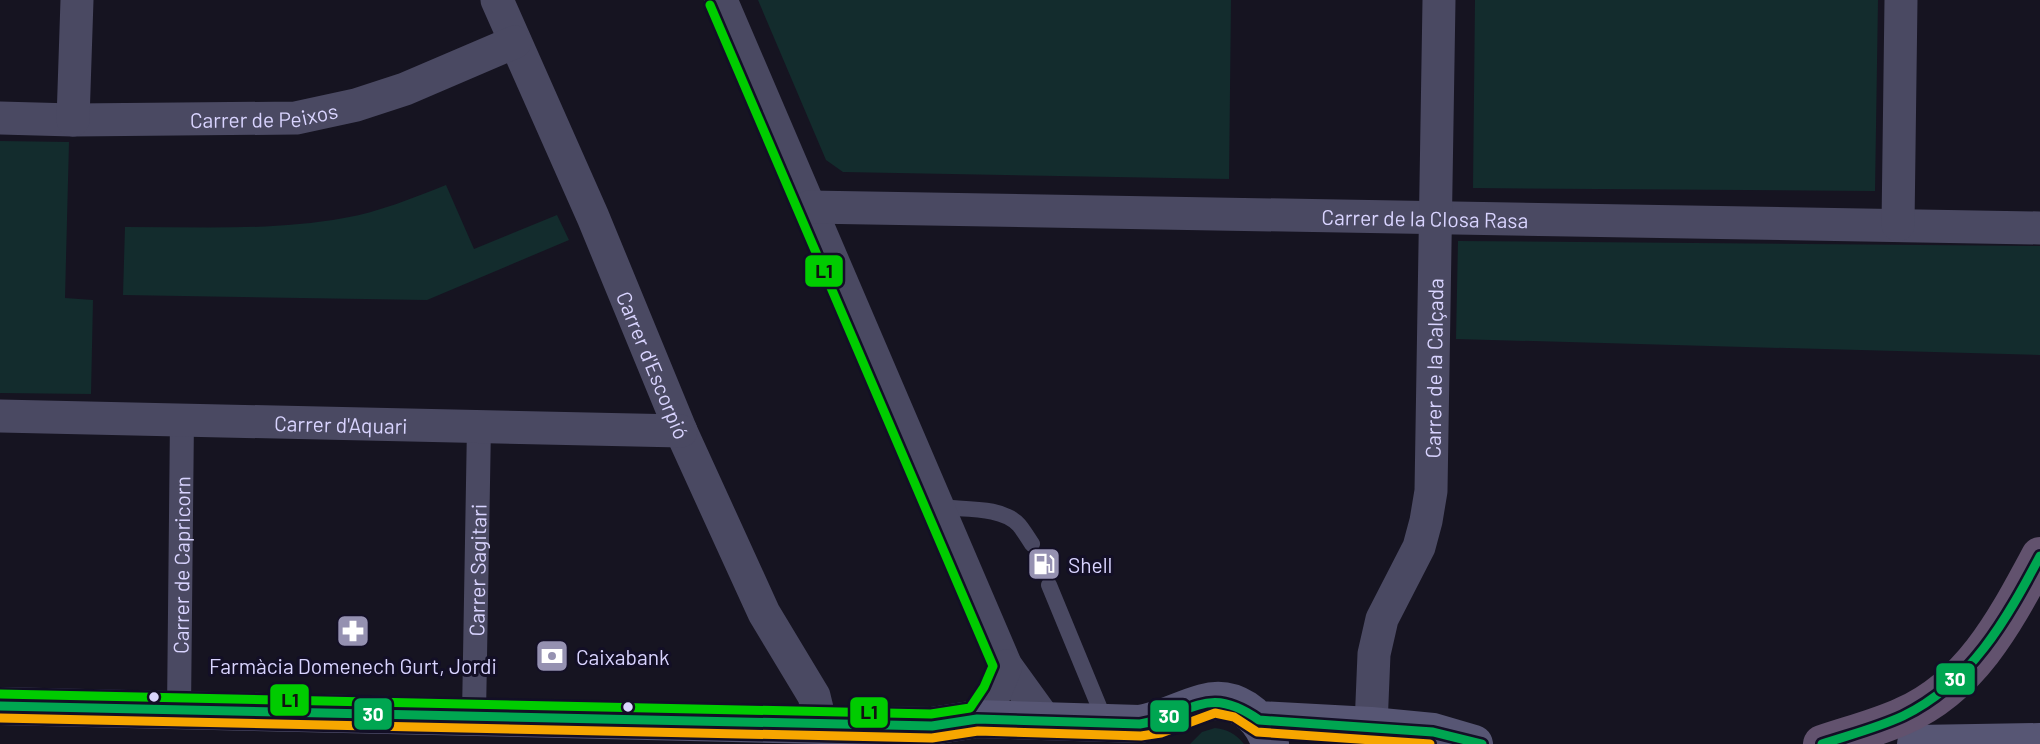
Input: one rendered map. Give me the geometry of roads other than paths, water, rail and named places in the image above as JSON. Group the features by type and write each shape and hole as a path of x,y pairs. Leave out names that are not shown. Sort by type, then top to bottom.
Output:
{"highway":[{"path":"1822,744 1904,716 1938,697 1965,674 2007,619 2040,556"}],"main road":[{"path":"932,726 1013,742 1045,732 1106,723 1140,724 1158,721 1203,703 1227,702 1250,712 1265,732 1371,726 1433,732 1473,744 1482,744"},
{"path":"0,706 932,726 977,719 1045,732"},
{"path":"1164,744 1177,718 1192,707"},
{"path":"0,717 40,708"},
{"path":"1916,744 2040,742"}],"street":[{"path":"73,120 77,0"},
{"name":"Carrer d'Escorpió","path":"497,0 593,217 681,431 764,613 814,696 821,724"},
{"path":"722,0 1006,666 1045,732"},
{"name":"Carrer de la Calçada","path":"1371,726 1377,636 1382,618 1419,547 1431,491 1439,0"},
{"path":"1898,225 1901,0"},
{"name":"Carrer de Peixos","path":"0,118 296,118 356,105 405,89 514,42"},
{"name":"Carrer de la Closa Rasa","path":"809,207 2040,228"},
{"name":"Carrer d'Aquari","path":"0,416 681,431"},
{"name":"Carrer de Capricorn","path":"179,710 182,418"},
{"name":"Carrer Sagitari","path":"474,715 479,425"},
{"path":"977,719 995,693 1006,666"}],"lane":[{"path":"939,507 1008,517 1018,524 1032,544"},
{"path":"1049,585 1106,723"}],"place":[{"name":"Shell","path":"1044,564"},
{"name":"Farmàcia Domenech Gurt, Jordi","path":"353,631"},
{"name":"Caixabank","path":"552,656"}]}
